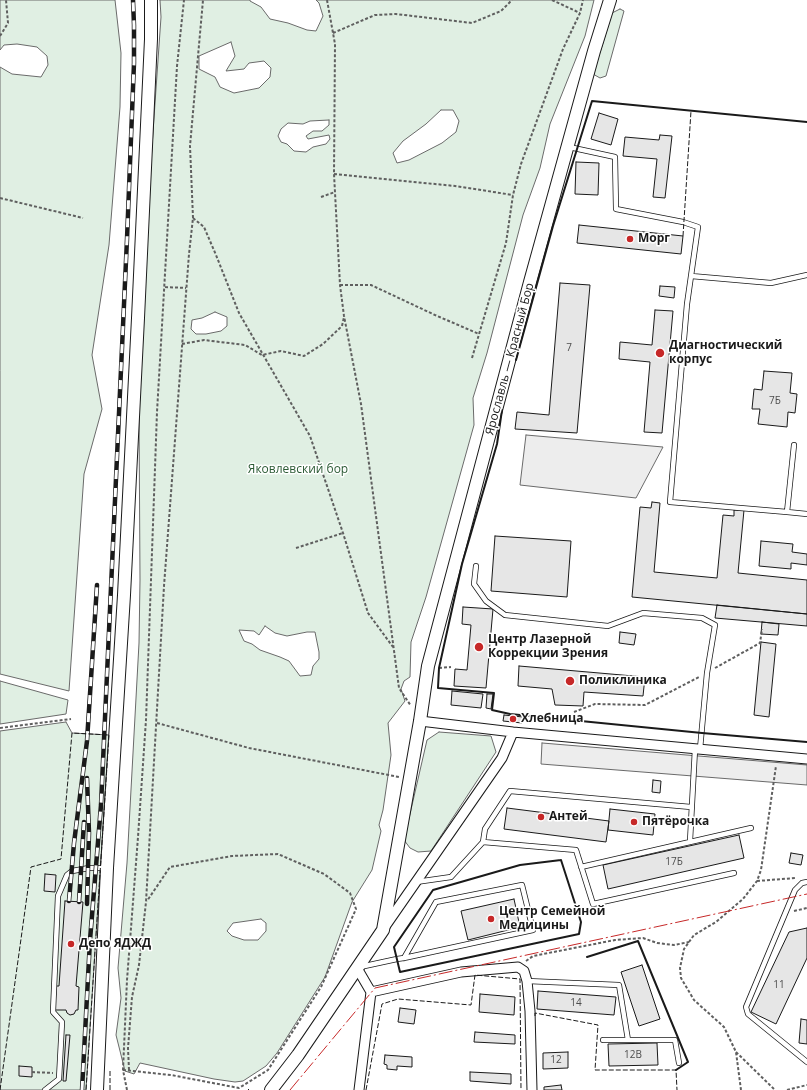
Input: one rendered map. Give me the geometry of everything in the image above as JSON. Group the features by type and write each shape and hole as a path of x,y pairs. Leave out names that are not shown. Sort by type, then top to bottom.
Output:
{"street":[{"path":"97,1090 107,868 124,595 137,342 151,0"},
{"name":"Ярославль — Красный Бор","path":"383,930 420,721 428,666 568,147 610,0"},
{"path":"420,721 513,732 807,758"},
{"path":"271,1090 298,1055 502,758 513,732"},
{"path":"372,992 461,972 518,967 524,971 527,981 530,1011 532,1090"},
{"path":"357,968 372,992 359,1090"}],"lane":[{"path":"568,147 615,157 616,209 683,222 698,227 691,276 670,502 807,514"},
{"path":"691,276 771,283 807,275"},
{"path":"787,512 794,445"},
{"path":"476,566 474,584 486,601 505,615 608,626 643,613 702,618 715,625 697,749 691,807 690,841"},
{"path":"416,882 451,877 483,842 485,829 510,791 691,807"},
{"path":"581,867 751,828"},
{"path":"483,842 576,850 593,904 734,872"},
{"path":"45,1090 59,1079 62,1022 54,1012 58,896 67,875 72,871 89,868 107,868"},
{"path":"807,882 802,883 795,890 746,1007 748,1014 807,1062"},
{"path":"357,968 404,958 533,930 522,885 436,902 404,958"},
{"path":"527,981 619,985 628,1040"},
{"path":"603,1040 674,1040 679,1063"}],"path":[{"path":"0,36 8,23 6,0"},
{"path":"127,1090 123,1070 146,720 157,412 177,66 184,0"},
{"path":"129,1070 128,1048 132,997 139,965 146,902 164,586 186,288 193,218 190,146 203,0"},
{"path":"327,0 335,44 334,174 340,285 344,316 361,404 400,688 420,721"},
{"path":"333,33 375,15 396,14 472,23 502,11 512,0"},
{"path":"552,0 580,13"},
{"path":"472,358 506,242 513,195 521,164 563,49 580,13 583,0"},
{"path":"334,174 455,186 513,195"},
{"path":"320,197 335,192"},
{"path":"0,198 83,218"},
{"path":"193,218 204,227 239,313 310,436 368,613 394,648"},
{"path":"340,285 371,285 434,315 479,334"},
{"path":"164,287 186,288"},
{"path":"182,344 204,340 245,345 262,354 281,351 304,356 322,344 342,326 344,316"},
{"path":"296,548 343,533"},
{"path":"574,712 595,704 645,705 707,673 760,643 762,630"},
{"path":"0,728 71,719"},
{"path":"156,723 249,748 410,779"},
{"path":"741,1090 736,1052 724,1027 694,1000 681,978 680,968 684,949 694,935 716,922 744,898 756,882 761,870 778,756"},
{"path":"123,1070 171,1075 239,1088 268,1070 321,987 356,909 350,893 324,874 278,854 232,856 170,867 146,902"},
{"path":"756,882 802,877"},
{"path":"785,913 807,908"},
{"path":"518,967 533,956 615,940 643,938 657,943 674,945 689,942"},
{"path":"736,1052 775,1090"},
{"path":"32,1072 59,1073"},
{"path":"788,1090 807,1085"}],"green space":[{"path":"0,0 115,0 121,53 120,107 109,245 92,355 102,409 84,474 69,691 0,674 0,67 12,74 41,77 48,65 47,56 37,47 17,44 4,45 0,50"},
{"name":"Яковлевский бор","path":"160,0 250,0 261,7 270,19 288,23 307,30 316,31 323,16 319,3 316,0 594,0 585,36 550,124 540,168 523,215 487,353 473,398 474,425 426,597 411,642 410,677 404,681 401,689 405,701 388,723 391,755 383,810 379,825 381,831 372,870 352,902 325,977 277,1053 266,1066 243,1081 235,1082 140,1063 134,1074 125,1071 116,1035 121,998 118,968 127,863 139,643 139,413 151,161 161,17","holes":["231,42 235,56 226,71 244,69 249,63 264,61 271,68 270,77 259,88 234,93 220,87 215,77 199,69 199,56","441,110 453,110 459,121 456,132 442,143 409,160 397,163 393,153 403,141 426,124","329,120 329,125 322,131 313,131 306,136 308,139 329,135 330,139 326,144 313,147 306,152 294,151 287,144 281,142 278,136 281,129 288,123 303,124 310,121","215,312 227,317 227,326 221,331 196,334 191,329 192,320 202,318","265,626 275,633 287,636 315,632 319,659 313,666 311,675 300,676 289,661 260,650 252,644 244,641 239,630 254,631 259,635","261,919 266,923 266,931 258,940 244,940 232,936 227,931 233,923"]},
{"path":"620,9 624,11 606,76 600,78 593,74 612,13"},
{"path":"0,681 68,700 66,714 0,724"},
{"path":"66,722 72,733 109,735 86,1090 0,1090 0,731"},
{"path":"439,732 491,736 496,752 431,851 418,852 410,848 404,840 427,740"}],"shaded area":[{"path":"526,435 663,447 636,498 520,485"},
{"path":"542,743 807,765 807,785 541,764"}],"building":[{"path":"599,113 618,119 611,145 591,139"},
{"path":"660,135 672,136 665,198 653,197 657,159 623,156 625,137 659,140"},
{"path":"576,162 599,163 598,195 575,194"},
{"name":"Морг","path":"579,225 683,236 681,254 577,243"},
{"path":"560,283 590,285 577,433 515,429 517,412 549,415"},
{"path":"660,286 675,287 674,298 659,296"},
{"path":"655,310 673,311 662,433 644,432 650,362 619,359 620,342 652,345"},
{"path":"764,371 792,373 790,393 797,394 795,413 788,412 787,427 758,424 760,409 752,409 754,389 762,390"},
{"path":"652,502 660,503 654,572 717,578 723,515 734,516 734,510 744,510 738,573 807,580 807,614 632,597 640,507 651,508"},
{"path":"495,536 571,541 567,597 491,591"},
{"path":"761,541 793,544 792,552 807,554 807,565 791,563 791,569 759,566"},
{"path":"717,605 807,614 807,626 715,618"},
{"name":"Центр Лазерной Коррекции Зрения","path":"463,607 493,609 486,688 454,686 455,669 467,670 471,625 462,624"},
{"path":"762,622 779,624 778,635 761,634"},
{"path":"620,632 636,634 634,645 619,643"},
{"path":"761,642 776,644 769,717 754,715"},
{"path":"519,666 645,677 643,696 584,692 583,706 555,705 552,689 518,686"},
{"path":"452,691 483,694 481,708 451,705"},
{"path":"487,694 493,694 491,709 486,708"},
{"name":"Хлебница","path":"504,715 523,717 522,723 503,721"},
{"path":"653,780 661,781 660,793 652,792"},
{"path":"507,808 609,821 606,842 504,829"},
{"path":"610,809 655,814 653,835 608,830"},
{"path":"739,835 744,858 608,889 603,865"},
{"path":"791,853 803,855 801,865 789,863"},
{"path":"45,874 56,875 55,892 44,891"},
{"name":"Центр Семейной Медицины","path":"514,899 520,927 468,940 461,911"},
{"name":"Депо ЯДЖД","path":"65,901 83,902 76,986 79,987 78,1010 76,1010 74,1014 70,1015 66,1010 55,1010 56,986 59,986"},
{"path":"807,928 807,958 776,1024 751,1012 789,932"},
{"path":"642,965 660,1019 639,1026 621,972"},
{"path":"538,991 616,997 614,1015 537,1009"},
{"path":"480,994 515,997 514,1015 479,1012"},
{"path":"400,1008 416,1010 414,1024 398,1022"},
{"path":"801,1019 807,1020 807,1044 799,1043"},
{"path":"475,1032 515,1035 515,1044 474,1042"},
{"path":"66,1035 70,1035 66,1081 63,1081"},
{"path":"657,1043 658,1065 609,1066 608,1044"},
{"path":"568,1052 568,1068 543,1069 543,1053"},
{"path":"385,1055 412,1057 412,1067 397,1066 397,1070 387,1069 387,1065 384,1064"},
{"path":"19,1066 32,1067 32,1077 19,1076"},
{"path":"470,1072 511,1074 511,1084 470,1081"},
{"path":"561,1085 562,1090 544,1090 544,1087"}],"railway":[{"path":"82,1090 90,940 101,805 134,63 133,0"},
{"path":"69,901 74,843 87,741 97,585"},
{"path":"87,778 89,833 87,904"},
{"path":"79,902 84,822"}],"fence":[{"path":"683,236 691,111"},
{"path":"0,1090 31,867 61,859 72,733 109,735 86,1090"},
{"path":"366,1090 382,1004 398,999 471,1005 475,975 520,979 521,1090"},
{"path":"535,1016 535,1013 598,1025 595,1070 676,1070 677,1090"},
{"path":"110,1071 110,1090"}],"wall":[{"path":"516,360 553,226 592,101 807,122"},
{"path":"502,410 497,444 462,564 439,668 438,688 494,693 492,710 510,714 807,742"},
{"path":"561,860 581,922 579,934 400,972 394,947 433,890 520,865 561,860"},
{"path":"587,957 638,941 688,1062 676,1070"}],"power":[{"path":"290,1090 375,988 807,894"}],"place":[{"name":"Морг","path":"630,239"},
{"name":"Диагностический корпус","path":"660,353"},
{"name":"Центр Лазерной Коррекции Зрения","path":"479,647"},
{"name":"Поликлиника","path":"570,681"},
{"name":"Хлебница","path":"513,719"},
{"name":"Антей","path":"541,817"},
{"name":"Пятёрочка","path":"634,822"},
{"name":"Центр Семейной Медицины","path":"491,919"},
{"name":"Депо ЯДЖД","path":"71,944"}]}
